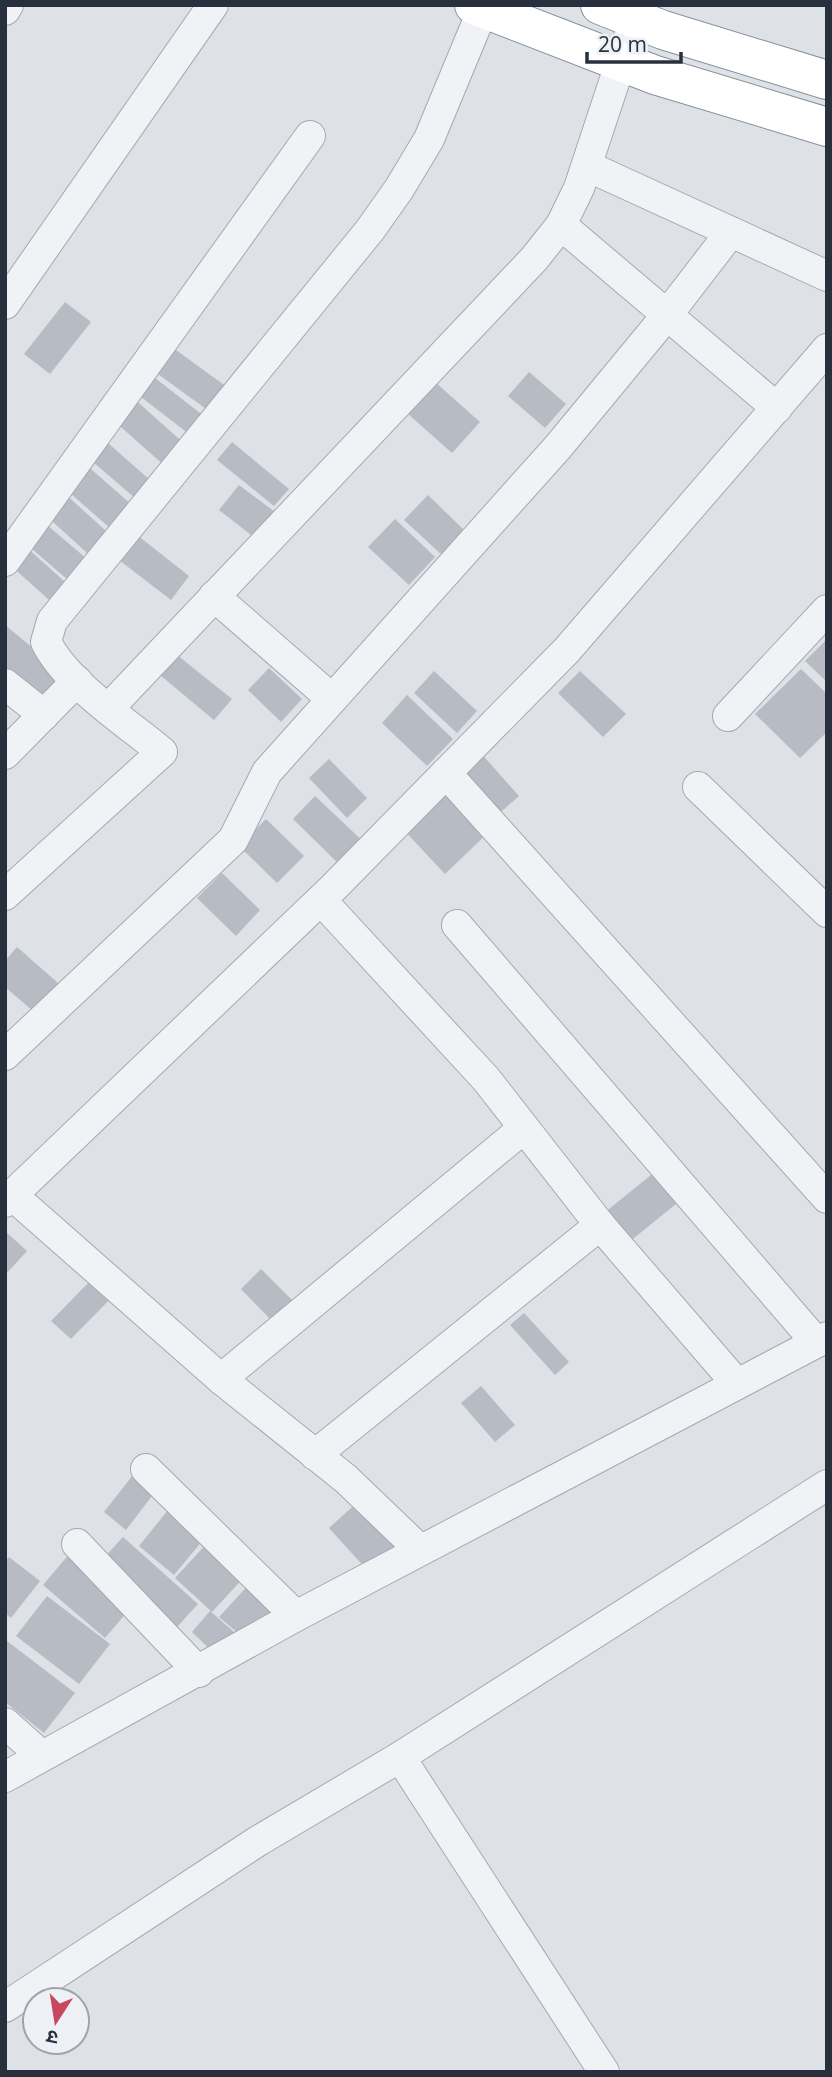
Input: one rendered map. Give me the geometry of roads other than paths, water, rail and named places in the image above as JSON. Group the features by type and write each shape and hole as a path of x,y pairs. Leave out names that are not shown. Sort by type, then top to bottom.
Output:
{"highway":[{"path":"600,5 635,19 827,80"},
{"path":"479,7 621,62 827,127"}],"street":[{"path":"5,10 8,5"},
{"path":"5,304 213,5"},
{"path":"5,895 162,752 77,681 46,642 51,621 361,241 399,189 429,139 479,7"},
{"path":"109,708 534,259 561,225 587,166 635,19"},
{"path":"5,561 310,136"},
{"path":"587,166 827,276"},
{"path":"561,225 777,408"},
{"path":"5,1055 233,840 267,772 558,447 667,315 731,232"},
{"path":"420,1550 315,1455 221,1380 9,1198 321,900 567,650 827,349"},
{"path":"214,596 332,699"},
{"path":"728,716 827,610"},
{"path":"5,754 77,681"},
{"path":"5,684 44,715"},
{"path":"446,773 827,1198"},
{"path":"698,787 827,912"},
{"path":"321,900 486,1079 600,1225 737,1384"},
{"path":"5,1777 296,1616 821,1340 457,925"},
{"path":"221,1380 524,1128"},
{"path":"315,1455 600,1225"},
{"path":"145,1469 296,1616"},
{"path":"5,2007 258,1841 400,1757 827,1485"},
{"path":"76,1544 199,1672"},
{"path":"5,1723 43,1756"},
{"path":"400,1757 604,2072"}]}
